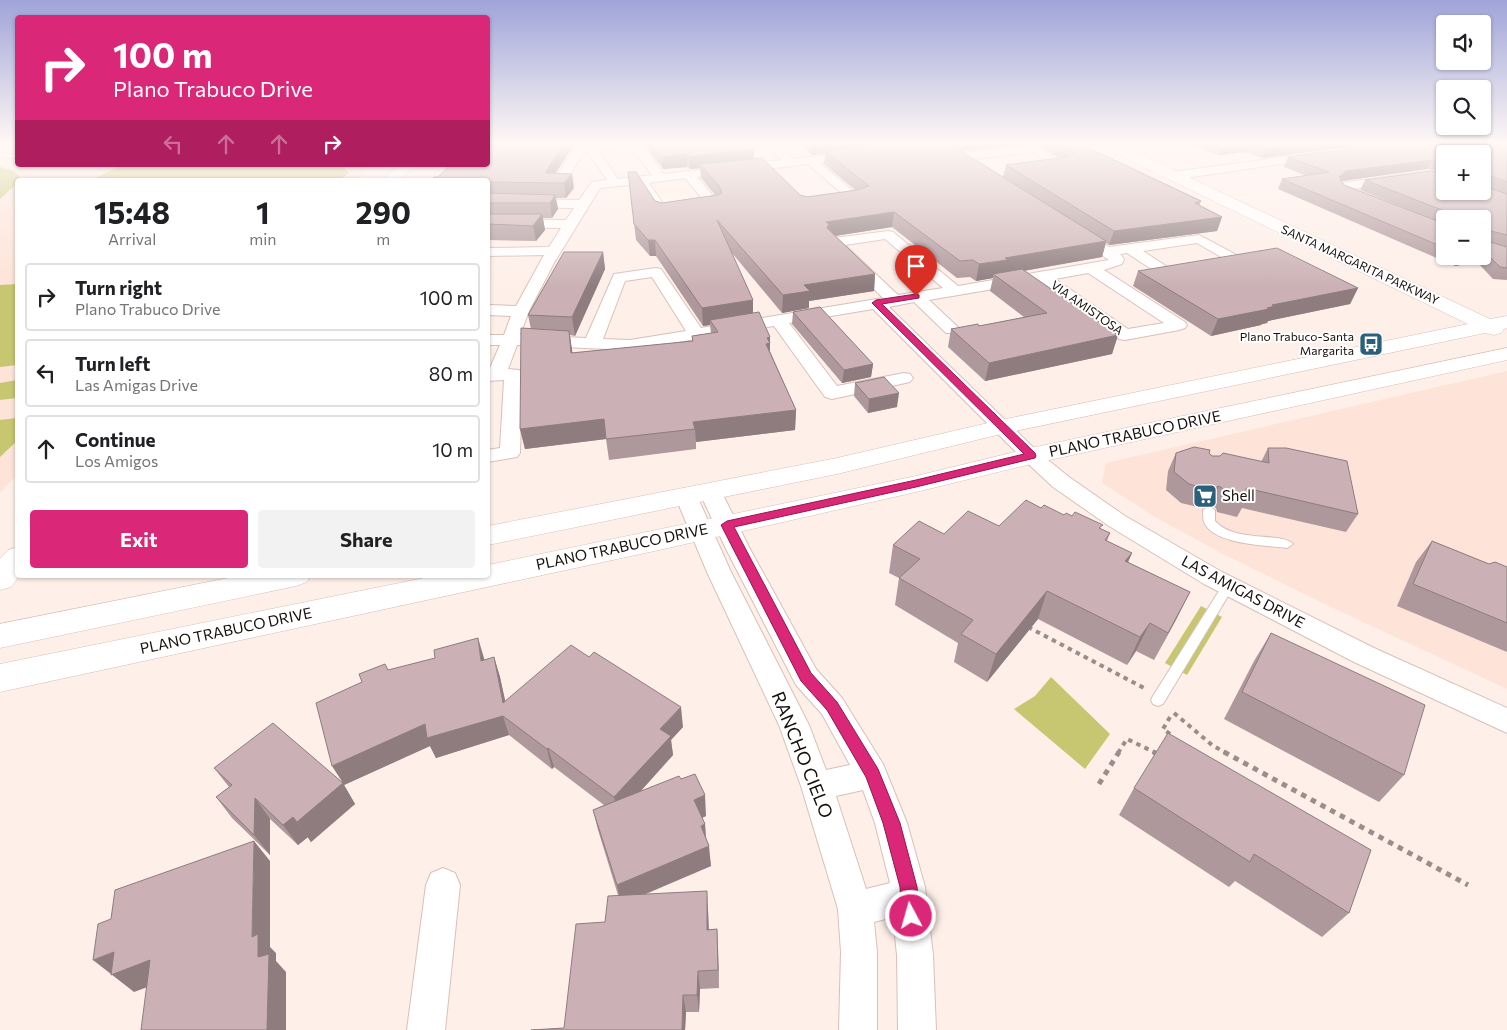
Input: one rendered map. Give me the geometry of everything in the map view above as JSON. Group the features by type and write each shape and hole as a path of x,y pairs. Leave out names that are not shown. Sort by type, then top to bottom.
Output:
{"main road":[{"name":"SANTA MARGARITA PARKWAY","path":"1206,191 1500,321"},
{"name":"SANTA MARGARITA PARKWAY","path":"1236,191 1398,265"},
{"path":"490,536 837,466 1001,426 1500,321"},
{"name":"PLANO TRABUCO DRIVE","path":"490,575 714,528 916,484 1031,456 1507,354"},
{"path":"0,579 15,561"},
{"path":"0,636 281,578"},
{"name":"PLANO TRABUCO DRIVE","path":"0,678 476,578"}],"street":[{"path":"492,376 511,340 510,335 521,311 551,256 592,191"},
{"path":"649,191 663,212 714,206 702,191"},
{"path":"826,203 856,200 846,191"},
{"path":"1012,191 1106,252 1198,240 1241,263 1214,268"},
{"path":"1346,191 1371,202"},
{"path":"490,202 582,204"},
{"path":"490,222 571,224"},
{"path":"894,300 834,242 888,235 954,290"},
{"path":"1130,249 1170,275 1197,270"},
{"path":"490,252 551,256"},
{"name":"VIA AMISTOSA","path":"490,340 630,344 1091,268 1112,264 1117,261 1106,252"},
{"path":"490,261 551,256"},
{"name":"VIA AMISTOSA","path":"1041,276 1125,336 1178,325 1091,268"},
{"path":"592,344 619,277 656,272 697,334"},
{"path":"916,296 952,329"},
{"name":"LAS AMIGAS DRIVE","path":"876,303 1031,456 1061,482 1117,521 1228,586 1364,655 1507,721"},
{"path":"490,310 521,311"},
{"path":"777,319 832,393 904,378"},
{"path":"490,456 510,453 512,374 492,376"},
{"name":"RANCHO CIELO","path":"698,493 714,528 806,677 832,706 872,774 891,823 909,896 916,955 917,1030"},
{"name":"RANCHO CIELO","path":"714,528 719,572 794,725 817,786 855,908 859,952 858,1030"},
{"path":"817,786 872,774"},
{"path":"426,1030 443,885"},
{"path":"855,908 909,896"}],"lane":[{"path":"1209,510 1210,522 1219,530 1232,537 1287,544"},
{"path":"1158,700 1228,586"}],"path":[{"path":"1026,626 1144,688 1158,700"},
{"path":"1178,740 1162,729 1173,712 1212,745 1468,885"},
{"path":"1098,784 1127,739 1162,757"}],"shaded area":[{"path":"0,191 15,191 15,477 0,493"},
{"path":"0,191 9,191 0,199"},
{"path":"15,284 15,365 0,367 0,285"},
{"path":"1507,371 1507,689 1333,608 1219,552 1155,517 1102,483 1106,463"},
{"path":"15,380 15,398 0,400 0,383"},
{"path":"15,418 15,443 0,457 0,420"},
{"path":"1201,606 1222,617 1187,675 1165,663"},
{"path":"1051,677 1110,734 1085,769 1014,709 1035,696"}],"building":[{"path":"630,191 648,191 655,201 662,203 718,195 722,193 721,191 796,191 800,195 807,197 849,191 1025,191 1106,241 979,264 973,260 960,261 894,212 826,222 829,224 827,228 875,274 804,285 810,291 783,295 717,220 753,300 702,308 655,240 648,240 634,224"},
{"path":"1049,191 1180,191 1201,201 1195,203 1222,217 1114,231"},
{"path":"1311,191 1360,191 1436,221 1436,244"},
{"path":"1393,191 1436,191 1436,200 1491,200 1491,191 1507,194 1507,235 1491,231 1491,210 1442,210"},
{"path":"490,193 555,195 550,203 490,203"},
{"path":"490,214 542,214 533,226 490,224"},
{"path":"1491,242 1507,247 1507,268 1500,267 1491,258"},
{"path":"1277,248 1358,288 1272,305 1275,306 1267,308 1269,309 1218,319 1138,271"},
{"path":"564,252 603,252 572,317 528,315"},
{"path":"1022,269 1118,335 989,363 951,329 978,324 979,326 1047,313 993,274"},
{"path":"820,307 873,364 844,370 793,312"},
{"path":"759,312 770,337 767,338 770,343 766,344 796,410 693,422 695,429 606,439 604,419 520,429 521,328 569,331 571,353 693,341 692,336 718,332 710,320"},
{"path":"884,377 899,393 869,399 855,383"},
{"path":"1194,447 1210,450 1209,453 1212,456 1220,456 1223,453 1269,463 1268,448 1286,448 1347,461 1358,514 1246,488 1247,499 1226,494 1225,490 1219,486 1211,490 1189,484 1174,472 1176,453"},
{"path":"1026,500 1041,508 1044,505 1064,515 1066,513 1072,516 1075,512 1103,525 1099,528 1110,533 1105,540 1132,553 1125,561 1190,592 1168,633 1150,623 1140,637 1047,591 996,654 961,634 973,620 899,578 920,559 893,545 919,521 944,534 968,511 999,526"},
{"path":"1432,541 1489,564 1495,562 1507,567 1507,623 1413,584"},
{"path":"1271,633 1425,705 1404,775 1242,692"},
{"path":"478,638 481,661 494,657 503,703 571,645 589,657 594,652 681,707 660,729 671,736 614,797 503,716 427,738 425,724 332,766 316,703 362,682 359,674 385,664 388,670 435,658 434,650"},
{"path":"273,723 343,783 297,822 293,817 283,825 255,798 254,835 216,797 232,785 214,768"},
{"path":"1168,733 1371,850 1349,913 1254,854 1250,862 1134,788"},
{"path":"695,774 705,795 694,800 705,824 701,826 709,846 617,885 593,810 679,776 681,779"},
{"path":"254,841 252,937 258,934 258,957 269,954 267,1030 141,1030 150,960 111,975 114,952 93,960 98,924 111,919 115,890"},
{"path":"707,891 707,930 717,929 718,970 698,971 697,995 683,995 682,1030 531,1030 564,1028 576,924 605,922 608,896"}],"place":[{"name":"Plano Trabuco-Santa Margarita","path":"1371,344"},
{"name":"Shell","path":"1205,496"}],"route":[{"path":"911,916 908,887 891,823 872,774 832,706 806,677 727,525 916,484 1031,456 876,303 916,296"}]}
